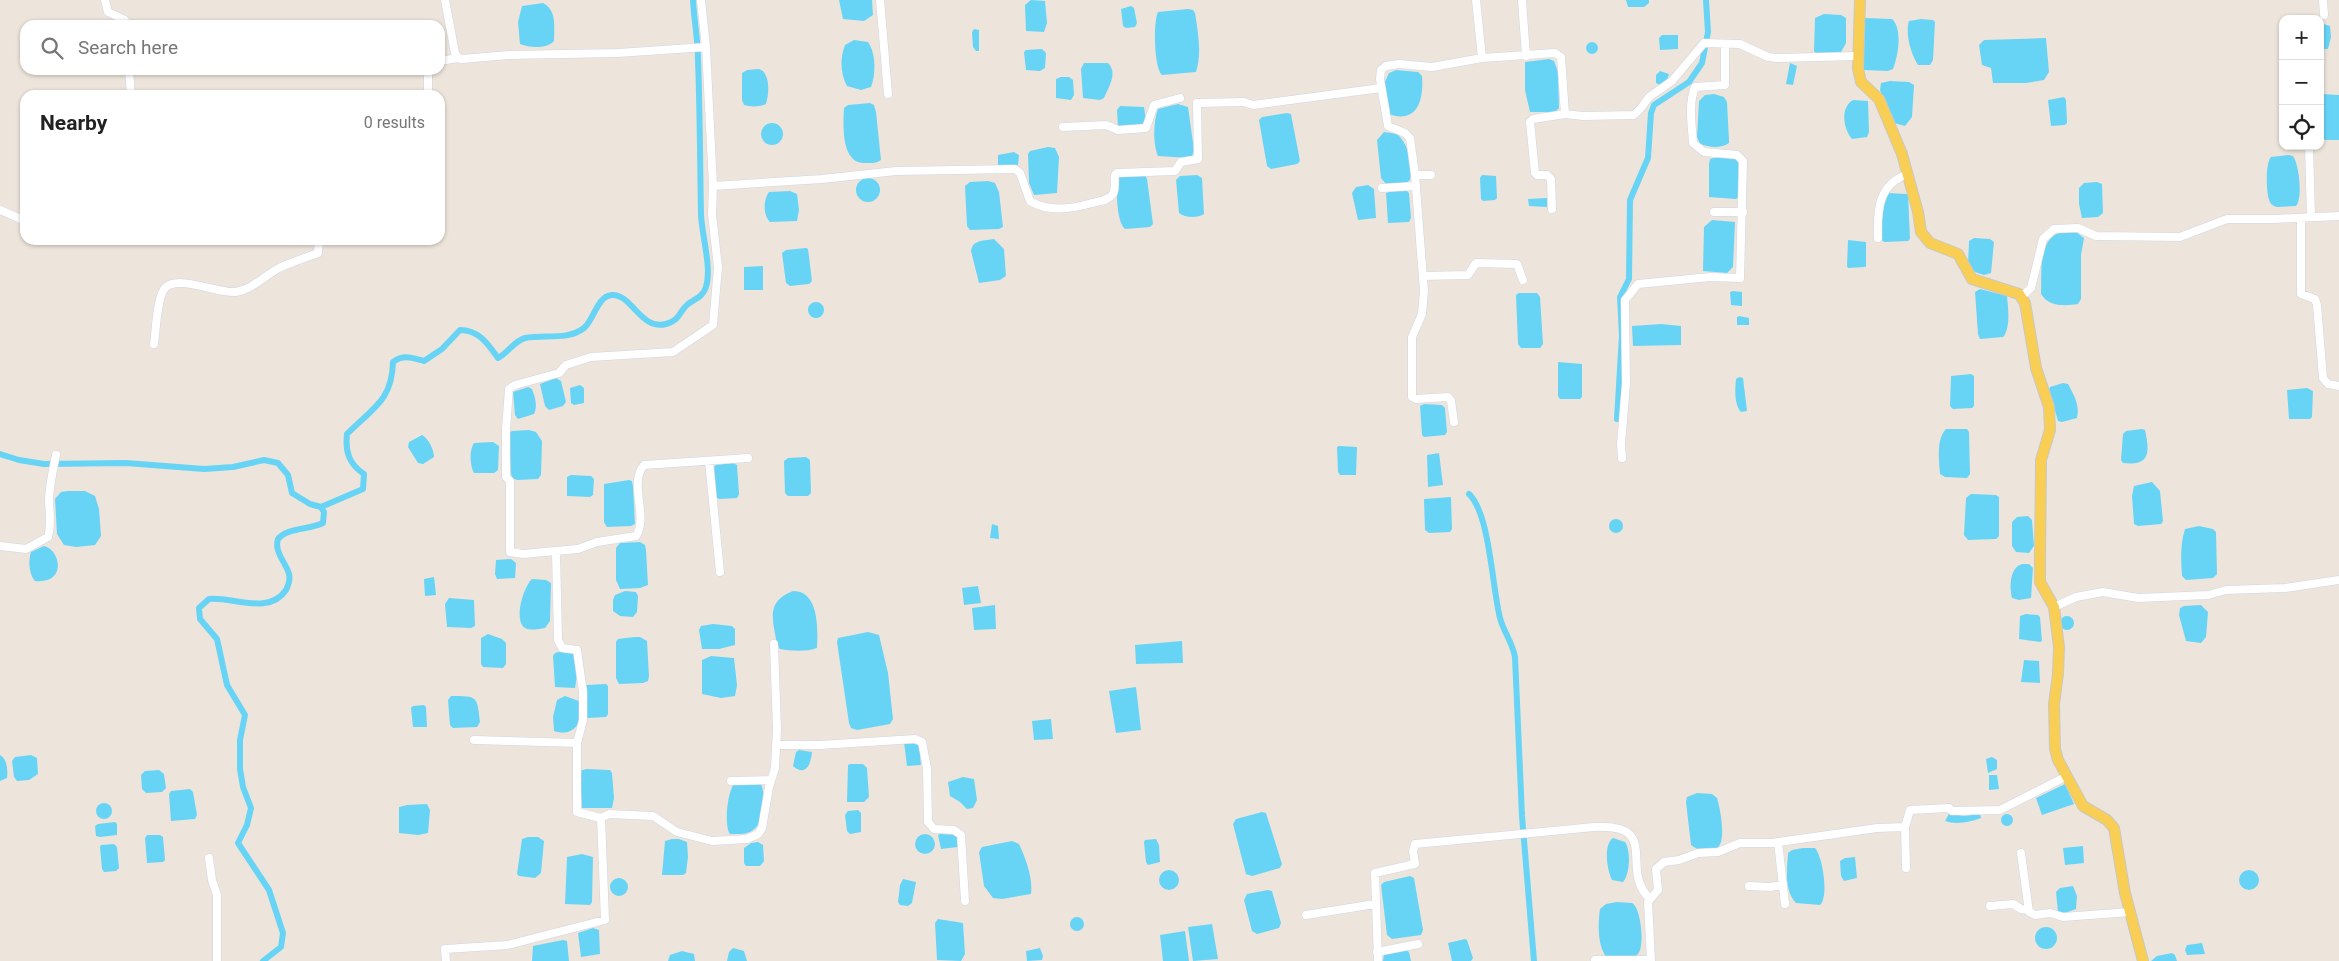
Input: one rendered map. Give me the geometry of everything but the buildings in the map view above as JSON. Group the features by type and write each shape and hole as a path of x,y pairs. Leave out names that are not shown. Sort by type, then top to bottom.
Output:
{"main road":[{"path":"1860,0 1858,69 1862,82 1880,99 1902,154 1918,212 1921,232 1930,243 1958,254 1972,279 2022,296 2025,303 2036,368 2049,407 2050,430 2041,460 2040,582 2054,607 2059,659 2054,704 2055,743 2058,760 2083,806 2107,820 2114,828 2124,893 2143,961"}],"street":[{"path":"105,0 108,12 125,20"},
{"path":"445,0 451,34 458,58"},
{"path":"701,0 713,186 712,214 718,267 713,325 673,352 591,357 566,366 559,373 515,385 509,389 506,429 506,477 510,482 510,552 523,554 578,549 597,542 636,536 640,517 640,475 644,465 748,458"},
{"path":"880,0 888,94"},
{"path":"1476,0 1482,58"},
{"path":"1522,0 1526,56"},
{"path":"2323,0 2324,15"},
{"path":"1552,209 1551,179 1547,175 1537,176 1535,173 1530,122 1533,119 1565,114 1622,116 1638,112 1648,97 1672,81 1709,44 1740,44 1768,57 1777,58 1858,56"},
{"path":"1622,458 1621,444 1627,352 1625,300 1638,284 1710,277 1740,278 1743,161 1737,155 1704,152 1693,143 1692,96 1695,87 1725,85 1725,44"},
{"path":"445,60 458,58 618,53 704,47"},
{"path":"1454,422 1451,401 1448,397 1416,399 1412,397 1412,337 1422,314 1423,276 1415,175 1410,138 1388,126 1381,88 1381,70 1386,66 1399,64 1432,67 1482,58 1555,53 1561,57 1565,114"},
{"path":"129,75 130,90"},
{"path":"428,75 428,90"},
{"path":"713,186 839,178 896,171 1015,169 1020,172 1030,201 1072,208 1109,198 1115,191 1114,178 1116,173 1175,171 1181,162 1198,159 1197,103 1244,102 1253,105 1381,88"},
{"path":"1063,127 1106,125 1118,130 1146,128 1154,105 1180,98"},
{"path":"2309,150 2311,217"},
{"path":"1878,238 1877,210 1885,192 1896,178 1908,174"},
{"path":"1415,175 1431,175"},
{"path":"1382,188 1416,186"},
{"path":"0,210 20,219"},
{"path":"1714,212 1742,212"},
{"path":"2022,296 2031,288 2043,239 2054,229 2078,228 2096,236 2180,237 2227,219 2339,216"},
{"path":"2301,218 2301,294 2315,299 2317,305 2323,378 2328,384 2339,386"},
{"path":"154,344 161,298 165,288 172,283 181,283 221,292 236,292 255,285 284,266 318,254 319,245"},
{"path":"1423,276 1468,275 1476,263 1517,264 1523,280"},
{"path":"0,546 26,549 48,537 51,528 49,499 51,476 56,455"},
{"path":"709,461 720,572"},
{"path":"556,551 558,640 562,648 577,650 579,656 583,720 577,743 577,812 601,818"},
{"path":"2054,607 2076,597 2103,592 2138,598 2208,595 2233,589 2284,588 2339,580"},
{"path":"601,818 609,814 653,816 677,832 701,840 726,841 748,839 758,834 762,828 770,780 775,768 774,644"},
{"path":"474,740 577,743"},
{"path":"776,745 820,745 915,740 922,742 927,768 928,822 934,829 954,830 961,835 965,901"},
{"path":"1906,868 1904,827 1910,810 1949,808 1952,811 2000,810 2067,776"},
{"path":"731,781 770,780"},
{"path":"446,961 445,949 508,945 605,920 601,818"},
{"path":"1378,961 1375,873 1415,864 1413,851 1415,844 1612,826 1622,828 1630,834 1636,846 1638,884 1642,892 1650,899"},
{"path":"1595,960 1651,960 1648,910 1650,899 1658,890 1656,869 1660,864 1698,853 1718,852 1740,843 1778,842 1877,828 1904,827"},
{"path":"1778,842 1785,904"},
{"path":"2021,853 2028,910"},
{"path":"209,858 216,895 217,961"},
{"path":"1749,886 1770,887 1782,885"},
{"path":"1306,915 1375,904"},
{"path":"1990,906 2013,904 2035,914 2050,913 2063,917 2130,912"},
{"path":"1377,952 1418,944"}],"water":[{"path":"839,0 872,0 873,15 864,21 843,19"},
{"path":"1031,0 1045,1 1047,23 1044,32 1026,31 1025,5"},
{"path":"1626,0 1649,0 1649,3 1644,7 1628,7"},
{"path":"543,3 553,14 554,41 551,44 538,47 520,44 518,22 522,6"},
{"path":"1131,6 1134,8 1137,23 1135,27 1126,28 1123,26 1121,9"},
{"path":"1193,10 1195,13 1199,43 1196,72 1162,75 1157,64 1155,45 1156,17 1158,12"},
{"path":"1824,14 1841,15 1846,18 1846,43 1840,54 1816,53 1814,51 1815,18"},
{"path":"1864,18 1892,19 1898,29 1899,43 1893,69 1888,71 1864,70"},
{"path":"1933,20 1935,22 1933,60 1930,65 1918,65 1909,44 1909,21"},
{"path":"2324,24 2330,26 2331,37 2328,49 2324,49"},
{"path":"974,29 979,30 979,51 976,51 973,47 972,32"},
{"path":"1662,35 1678,35 1678,49 1660,50 1659,38"},
{"path":"2046,38 2049,72 2044,80 2026,83 1993,83 1991,68 1982,65 1979,45 1984,40"},
{"path":"854,40 868,42 874,58 871,87 861,90 847,86 842,71 842,55 845,45"},
{"path":"1590,42 1594,42 1598,48 1594,54 1590,54 1586,50 1586,46"},
{"path":"1042,49 1046,53 1045,68 1040,71 1026,70 1024,52 1026,50"},
{"path":"1549,59 1554,61 1558,72 1559,108 1555,112 1530,112 1525,90 1525,62"},
{"path":"1084,63 1108,63 1111,67 1112,80 1104,98 1100,100 1083,98 1081,69"},
{"path":"1790,63 1797,66 1793,85 1786,84"},
{"path":"759,69 763,71 768,82 766,104 761,106 744,105 742,100 742,73 747,70"},
{"path":"1396,70 1418,72 1422,76 1420,102 1412,113 1406,116 1388,114 1384,84 1389,73"},
{"path":"1660,71 1669,74 1667,80 1660,85 1656,83 1656,75"},
{"path":"1069,77 1073,80 1074,95 1071,100 1056,98 1056,79"},
{"path":"1890,81 1909,82 1914,85 1912,117 1905,126 1894,123 1880,90 1881,83"},
{"path":"1714,94 1724,97 1727,102 1729,143 1718,147 1700,144 1697,137 1699,101 1705,95"},
{"path":"2324,94 2339,95 2339,140 2325,140"},
{"path":"2064,97 2066,100 2067,123 2065,125 2051,126 2048,100"},
{"path":"1853,100 1868,101 1869,132 1867,137 1852,139 1845,124 1846,108"},
{"path":"870,103 874,105 876,112 881,160 875,163 857,162 851,157 845,142 844,108 848,105"},
{"path":"1178,104 1188,107 1194,150 1192,156 1189,158 1158,156 1154,133 1158,109"},
{"path":"1120,106 1144,107 1146,121 1144,126 1118,127 1117,110"},
{"path":"1291,114 1300,161 1297,164 1271,169 1267,166 1259,120 1262,117"},
{"path":"772,123 780,126 783,134 780,142 772,145 764,142 761,134 764,126"},
{"path":"1384,132 1397,134 1405,143 1411,174 1410,180 1406,183 1386,184 1381,178 1377,140"},
{"path":"1048,147 1055,148 1059,157 1057,193 1034,195 1029,183 1028,154 1030,151"},
{"path":"1014,152 1019,155 1018,165 998,167 998,155"},
{"path":"2293,156 2295,160 2298,173 2300,189 2298,202 2296,206 2277,207 2271,204 2268,193 2269,160 2271,157"},
{"path":"1735,158 1738,160 1740,196 1736,199 1709,197 1709,164 1710,159"},
{"path":"1145,175 1153,224 1150,227 1125,229 1118,212 1118,176"},
{"path":"1197,175 1202,178 1204,214 1188,217 1179,213 1176,180 1180,176"},
{"path":"1482,175 1496,176 1497,198 1495,200 1483,201 1481,199 1480,178"},
{"path":"868,178 873,179 879,185 879,195 873,201 868,202 863,201 857,195 856,190 857,185 863,179"},
{"path":"988,181 995,183 999,192 1003,227 999,229 970,230 967,226 965,186 970,182"},
{"path":"2097,182 2102,184 2103,213 2098,217 2082,218 2079,204 2079,188 2084,183"},
{"path":"1368,185 1374,189 1376,218 1358,220 1352,193 1356,187"},
{"path":"1406,190 1409,193 1411,218 1409,222 1388,223 1386,193"},
{"path":"790,191 797,194 799,210 797,221 770,222 766,215 765,207 769,192"},
{"path":"1887,193 1908,194 1910,239 1908,241 1884,242 1881,239 1881,208"},
{"path":"1547,198 1547,207 1529,206 1528,199"},
{"path":"1712,220 1735,222 1733,267 1727,273 1703,271 1704,227"},
{"path":"2061,232 2076,232 2084,238 2081,255 2081,299 2078,304 2063,305 2053,303 2041,294 2041,268 2044,250 2053,236"},
{"path":"1974,238 1990,239 1994,242 1991,273 1984,275 1972,271 1968,266 1969,241"},
{"path":"994,239 1004,249 1006,276 1000,280 979,283 971,251 972,247 977,242"},
{"path":"1848,240 1866,242 1865,267 1848,268"},
{"path":"808,249 812,281 809,284 790,286 786,283 782,253 786,250"},
{"path":"763,266 763,290 744,290 744,267"},
{"path":"1980,289 2007,296 2008,323 2003,337 1980,339 1975,292"},
{"path":"1730,292 1742,292 1742,306 1731,305"},
{"path":"1519,293 1537,293 1540,297 1543,344 1540,348 1521,348 1518,344 1516,295"},
{"path":"816,302 824,310 816,318 808,310"},
{"path":"1737,317 1749,318 1749,325 1737,325"},
{"path":"1661,324 1681,326 1681,345 1633,346 1632,326"},
{"path":"1558,362 1582,364 1582,397 1580,399 1560,399 1558,396"},
{"path":"1971,374 1974,376 1974,406 1972,408 1953,409 1950,406 1951,376"},
{"path":"1739,377 1743,378 1747,411 1741,412 1737,405 1735,387 1736,379"},
{"path":"556,378 561,381 566,402 563,406 549,410 545,406 540,384"},
{"path":"2063,383 2068,384 2076,400 2078,413 2077,418 2062,422 2058,421 2049,390 2050,387"},
{"path":"580,385 584,388 584,403 574,405 571,403 570,388"},
{"path":"528,387 532,389 534,395 535,411 534,414 518,419 515,415 513,392"},
{"path":"2307,388 2313,391 2312,417 2310,419 2289,419 2287,390"},
{"path":"1424,404 1442,405 1445,408 1447,432 1445,435 1424,437 1422,435 1420,406"},
{"path":"1946,429 1967,429 1969,432 1970,474 1967,478 1945,477 1940,474 1939,444"},
{"path":"529,430 536,432 542,441 541,475 538,479 517,480 512,478 511,473 509,433 512,431"},
{"path":"2145,430 2147,438 2146,456 2139,462 2123,463 2121,460 2123,434 2126,431"},
{"path":"422,435 431,445 434,457 423,464 418,463 408,447 409,442"},
{"path":"493,442 499,446 498,470 494,473 474,473 471,450 474,443"},
{"path":"1337,447 1357,447 1356,475 1340,475 1338,472"},
{"path":"1439,453 1443,485 1428,487 1427,455"},
{"path":"806,457 810,460 811,493 808,496 788,496 785,493 784,461 788,458"},
{"path":"733,463 737,465 739,494 737,498 719,499 716,497 714,467 716,465"},
{"path":"571,475 591,476 594,479 593,495 590,497 567,496 567,477"},
{"path":"632,481 633,487 635,524 631,526 607,527 604,522 604,484"},
{"path":"2152,482 2160,491 2163,521 2161,524 2138,526 2134,524 2132,496 2134,486"},
{"path":"85,491 95,496 99,509 101,536 95,545 76,547 64,545 57,534 55,499 61,492"},
{"path":"1971,494 1996,495 1999,497 1999,536 1996,539 1968,540 1964,535 1966,498"},
{"path":"1451,497 1452,529 1450,532 1429,533 1425,530 1424,499"},
{"path":"2028,516 2032,520 2034,546 2029,553 2016,552 2012,546 2012,522 2017,517"},
{"path":"1616,519 1621,521 1623,526 1621,531 1616,533 1611,531 1609,526 1611,521"},
{"path":"992,524 998,526 999,539 990,538"},
{"path":"2199,526 2213,529 2216,532 2217,574 2213,578 2186,580 2182,576 2181,553 2183,535 2185,529"},
{"path":"640,542 645,545 646,550 648,585 640,588 620,589 616,580 616,548 620,543"},
{"path":"44,546 50,548 57,559 57,572 53,577 46,580 35,581 30,571 31,552"},
{"path":"511,559 516,563 515,578 497,579 495,574 496,560"},
{"path":"2022,564 2029,564 2033,568 2031,598 2019,600 2012,598 2011,578 2015,569"},
{"path":"434,577 436,595 425,596 424,579"},
{"path":"532,579 546,580 551,583 550,621 545,628 535,630 525,628 520,618 523,595"},
{"path":"978,586 981,603 964,605 962,588"},
{"path":"625,591 636,592 638,596 637,612 633,617 620,616 613,611 615,595"},
{"path":"793,591 808,597 812,604 817,621 817,648 794,651 780,649 777,645 773,620 775,606 784,595"},
{"path":"449,598 474,600 475,626 471,628 447,627 445,604"},
{"path":"995,605 996,629 974,630 972,608"},
{"path":"2201,605 2208,612 2206,637 2201,643 2186,641 2179,615 2180,608"},
{"path":"2026,614 2038,615 2040,617 2042,641 2019,639 2020,616"},
{"path":"2067,616 2072,618 2074,623 2072,628 2067,630 2062,628 2060,623 2062,618"},
{"path":"713,624 732,626 735,629 735,645 719,649 702,649 699,630 701,626"},
{"path":"868,632 879,635 888,673 893,719 890,724 857,730 851,728 849,723 837,642 838,638"},
{"path":"488,634 502,639 506,643 506,664 503,668 483,667 481,664 481,638"},
{"path":"640,637 647,641 648,681 619,684 616,678 616,642 618,639"},
{"path":"1182,641 1183,663 1136,664 1135,645"},
{"path":"562,651 575,653 577,676 575,688 555,687 553,656 555,653"},
{"path":"711,656 734,658 737,685 735,696 721,698 702,694 702,660"},
{"path":"2024,660 2039,661 2040,683 2021,682"},
{"path":"606,684 608,686 608,714 606,717 586,717 585,687 587,685"},
{"path":"1136,687 1141,730 1116,733 1109,691"},
{"path":"451,696 467,696 477,702 480,722 477,727 453,728 450,725 448,700"},
{"path":"565,696 579,701 581,708 580,720 568,732 554,731 553,717 557,700"},
{"path":"424,705 426,707 427,727 413,727 411,708"},
{"path":"1051,719 1053,739 1034,740 1032,721"},
{"path":"904,742 919,744 921,765 907,766"},
{"path":"799,750 812,752 809,765 804,770 793,766 796,752"},
{"path":"0,755 6,762 7,778 0,781"},
{"path":"31,755 37,758 38,774 29,780 17,781 14,777 12,761 15,757"},
{"path":"1992,757 1997,760 1997,769 1988,773 1986,759"},
{"path":"863,764 867,768 869,797 864,802 847,802 848,765"},
{"path":"586,769 610,770 612,773 614,798 612,808 582,808 580,771"},
{"path":"159,770 164,774 166,788 162,792 146,793 142,789 141,775 145,771"},
{"path":"1989,775 1997,775 1999,789 1989,790"},
{"path":"963,777 974,779 977,800 973,808 967,809 950,796 948,782"},
{"path":"734,784 761,784 763,789 763,809 760,822 751,832 730,834 727,817 728,802 732,788"},
{"path":"2065,784 2074,804 2042,815 2036,798"},
{"path":"190,789 193,792 197,815 195,819 171,821 169,794 171,791"},
{"path":"1697,793 1712,794 1717,798 1721,817 1722,839 1717,848 1697,849 1691,845 1686,802 1687,797"},
{"path":"104,803 112,811 104,819 96,811"},
{"path":"427,804 430,810 428,833 418,835 399,833 399,807"},
{"path":"858,810 861,813 861,832 850,834 847,831 845,815 848,811"},
{"path":"1262,812 1266,813 1282,864 1280,868 1252,876 1246,874 1233,824 1236,819"},
{"path":"1949,814 1964,816 1980,814 1981,818 1968,822 1954,823 1945,821"},
{"path":"2009,814 2012,815 2012,825 2005,826 2002,825 2001,818 2002,815"},
{"path":"115,822 117,824 117,835 96,836 95,826"},
{"path":"925,834 932,837 935,844 932,851 925,854 918,851 915,844 918,837"},
{"path":"147,835 160,835 163,837 165,860 163,862 147,863 145,838"},
{"path":"938,835 958,835 958,847 941,849"},
{"path":"538,837 544,841 541,873 535,878 519,876 517,874 522,839"},
{"path":"1613,838 1625,842 1627,846 1628,868 1623,882 1612,880 1609,870 1607,852 1610,841"},
{"path":"672,839 687,842 688,857 686,873 683,875 662,875 665,841"},
{"path":"1156,839 1159,845 1160,862 1148,865 1144,842 1145,840"},
{"path":"1012,841 1019,844 1026,862 1030,875 1031,894 1002,899 993,898 984,886 979,852 982,847"},
{"path":"758,842 763,845 764,861 760,866 746,866 744,863 744,848 751,843"},
{"path":"114,844 117,847 119,868 116,871 104,872 102,869 100,847 101,845"},
{"path":"2083,846 2084,863 2065,865 2063,848"},
{"path":"1815,848 1818,853 1824,877 1823,901 1820,905 1796,903 1788,886 1788,853 1792,850"},
{"path":"582,854 593,857 592,902 590,905 565,904 567,857"},
{"path":"1855,857 1857,878 1844,881 1841,876 1840,861 1845,858"},
{"path":"1169,870 1176,873 1179,880 1176,887 1169,890 1162,887 1159,880 1162,873"},
{"path":"2249,870 2256,873 2259,880 2256,887 2249,890 2242,887 2239,880 2242,873"},
{"path":"1410,876 1414,878 1423,930 1421,935 1392,939 1387,935 1381,885 1384,882"},
{"path":"619,878 625,881 628,887 625,893 619,896 613,893 610,887 613,881"},
{"path":"903,879 916,882 912,903 908,906 900,905 898,902 900,885"},
{"path":"2073,886 2077,896 2076,909 2065,913 2058,912 2056,892 2060,888"},
{"path":"1272,891 1281,923 1279,928 1257,934 1252,931 1244,900 1247,894"},
{"path":"1617,902 1632,903 1638,912 1642,936 1640,950 1635,956 1607,958 1601,947 1600,909 1606,904"},
{"path":"1074,917 1080,917 1084,924 1080,931 1074,931 1070,927 1070,921"},
{"path":"938,919 963,923 965,954 961,961 937,960 935,923"},
{"path":"1212,924 1218,959 1193,961 1188,927"},
{"path":"2046,927 2054,930 2057,938 2054,946 2046,949 2038,946 2035,938 2038,930"},
{"path":"593,928 599,930 600,954 581,957 578,933"},
{"path":"1185,931 1189,961 1163,961 1160,935"},
{"path":"1465,939 1473,958 1471,961 1452,961 1448,943"},
{"path":"563,940 567,941 569,961 532,961 533,946"},
{"path":"2202,943 2205,954 2187,955 2185,950 2187,945"},
{"path":"733,948 744,951 747,961 727,961 729,952"},
{"path":"1040,948 1043,956 1042,960 1027,961 1026,951"},
{"path":"1405,950 1409,952 1411,961 1383,961 1384,955"},
{"path":"682,951 694,954 695,961 668,961 670,955"},
{"path":"2172,953 2177,961 2151,961 2157,956"}],"waterway":[{"path":"321,507 363,489 364,474 349,457 347,434 379,404 389,387 393,362 408,357 424,361 442,349 460,330 473,332 478,335 487,343 498,358 525,338 563,336 577,332 584,328 603,299 612,295 619,296 625,300 643,318 650,322 657,325 666,324 677,318 688,304 703,293 708,279 708,271 701,215 698,52 693,0"},
{"path":"1617,419 1622,335 1620,297 1629,279 1630,200 1648,158 1651,113 1654,105 1689,82 1702,63 1708,32 1706,0"},
{"path":"0,454 19,460 44,464 126,463 204,469 233,467 264,460 278,463 288,475 292,493 310,504 321,507 324,512 323,523 287,532 278,539 278,551 289,573 289,583 279,598 270,602 260,603 209,599 199,608 200,619 217,639 227,685 245,715 240,740 240,769 243,787 251,808 247,825 238,843 269,890 283,933 281,947 263,961"},
{"path":"1469,494 1482,517 1500,618 1515,657 1522,816 1534,961"}]}
